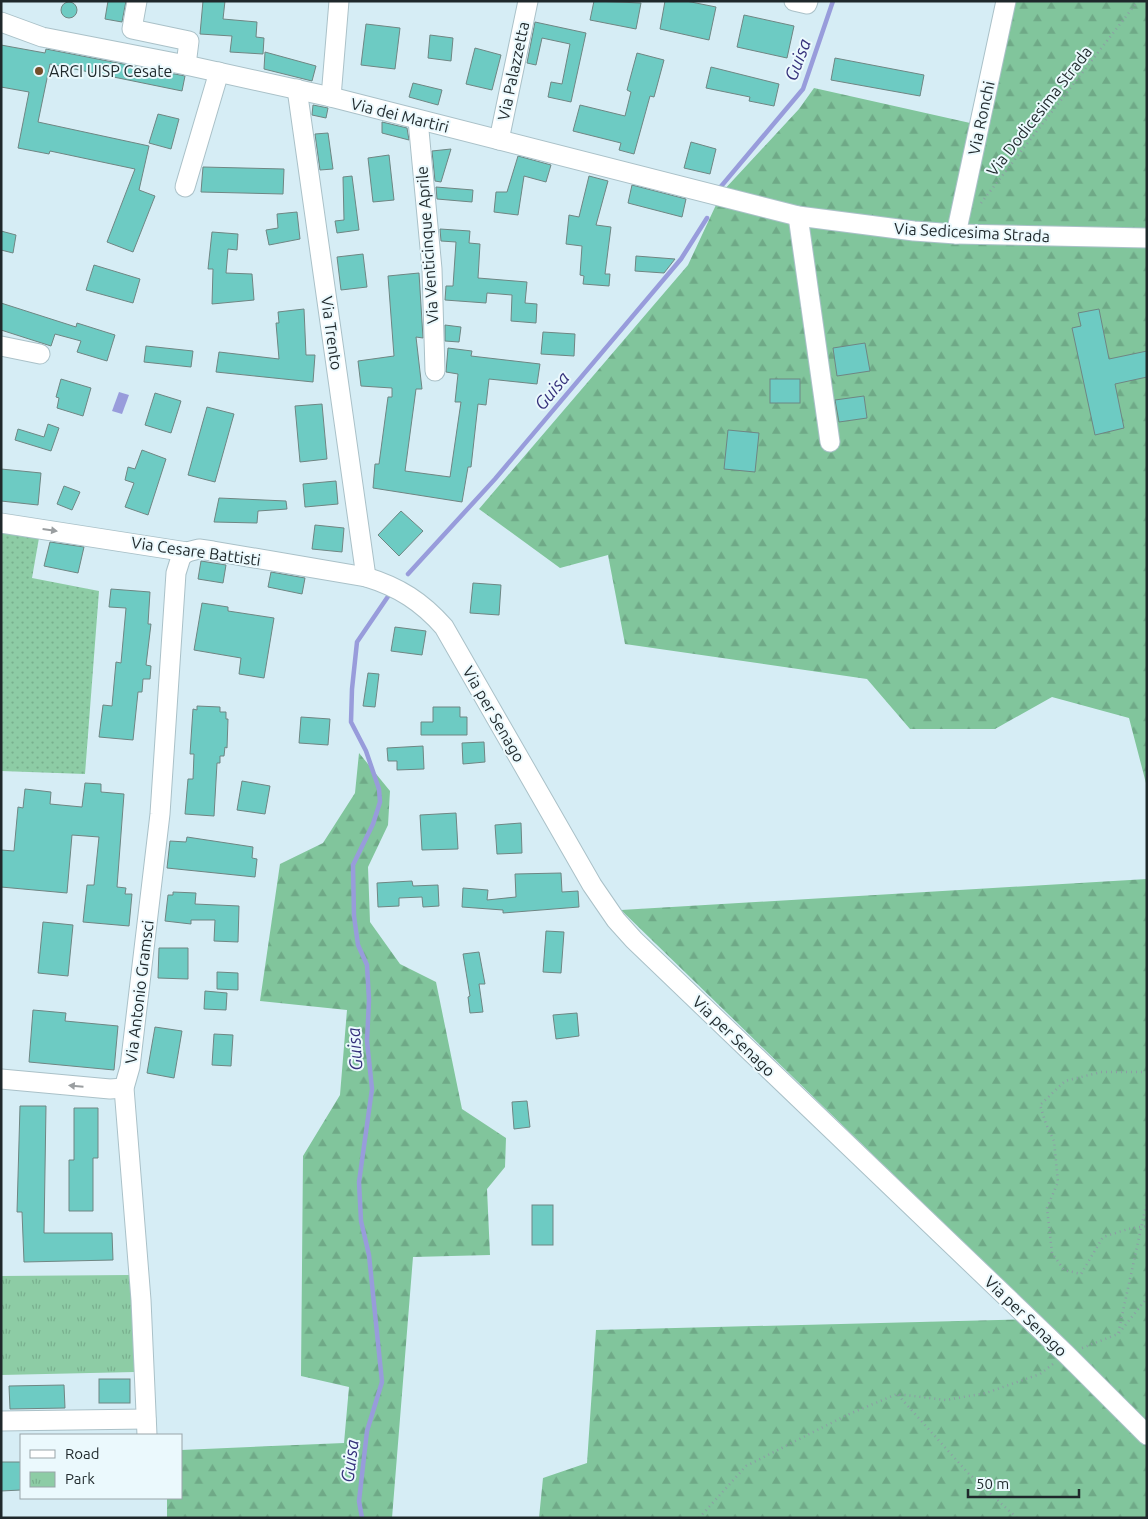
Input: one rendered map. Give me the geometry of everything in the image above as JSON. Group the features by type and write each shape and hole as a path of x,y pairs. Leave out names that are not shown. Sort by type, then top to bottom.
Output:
{"street":[{"path":"137,1 132,29 189,41 186,65"},
{"path":"331,97 339,1"},
{"name":"Via Palazzetta","path":"499,140 528,1"},
{"path":"794,1 807,4 808,1"},
{"name":"Via Ronchi","path":"956,234 1006,1"},
{"name":"Via dei Martiri","path":"1,22 42,37 186,65 331,97 798,216"},
{"path":"184,187 219,72"},
{"name":"Via Trento","path":"297,89 366,577"},
{"name":"Via Venticinque Aprile","path":"418,120 432,269 435,371"},
{"path":"798,216 830,442"},
{"name":"Via Sedicesima Strada","path":"798,216 914,231 956,234 1147,238"},
{"path":"1,346 40,354"},
{"name":"Via Cesare Battisti","path":"1,523 187,552 199,549 213,551 366,577 390,584"},
{"name":"Via Antonio Gramsci","path":"146,1427 142,1300 124,1088 130,1067 160,814 176,574 181,557 187,552"},
{"name":"Via per Senago","path":"390,584 428,609 444,627 577,860 616,920 634,940 1066,1354 1147,1435"},
{"path":"1,1079 110,1089 124,1088"},
{"path":"1,1422 146,1427"}],"path":[{"name":"Via Dodicesima Strada","path":"981,203 1138,1"},
{"path":"1147,1072 1101,1072 1065,1081 1040,1105 1054,1141 1058,1182 1048,1208 1052,1253 1064,1270 1081,1274 1103,1237 1147,1226"},
{"path":"1118,1334 1147,1201"},
{"path":"699,1518 746,1466 847,1415 897,1394 946,1400 986,1393 1040,1374 1066,1354 1118,1334 1147,1298"},
{"path":"897,1394 968,1473 1017,1518"}],"green space":[{"path":"1014,1 1147,1 1147,787 1129,718 1052,697 995,729 910,729 867,679 625,644 608,555 560,568 479,509 688,265 722,192 799,109 814,88 988,127"},
{"path":"1,532 39,538 32,578 99,591 85,774 1,771"},
{"path":"359,753 390,791 388,825 368,867 370,922 400,964 436,982 462,1109 506,1138 505,1167 487,1189 490,1255 413,1257 392,1518 167,1518 167,1499 182,1499 182,1450 344,1443 349,1387 301,1376 303,1156 340,1095 347,1010 260,1001 280,864 323,843 355,793"},
{"path":"1147,879 1147,1518 539,1518 543,1478 587,1463 596,1330 1042,1319 621,910"},
{"path":"130,1275 135,1372 1,1375 1,1276"}],"water":[{"path":"119,392 129,395 122,414 112,411"}],"building":[{"path":"108,1 126,1 122,22 105,19"},
{"path":"203,1 225,1 223,19 257,22 256,37 264,38 263,54 230,52 232,36 200,34"},
{"path":"594,1 641,3 636,29 590,20"},
{"path":"665,1 686,1 716,7 709,40 660,29"},
{"path":"69,2 75,4 77,10 75,16 69,18 63,16 61,10 63,4"},
{"path":"744,15 794,26 787,58 737,47"},
{"path":"535,22 586,33 571,102 548,97 551,82 562,84 570,44 542,38 536,65 527,63"},
{"path":"366,24 400,28 395,69 361,65"},
{"path":"430,35 453,38 451,61 428,58"},
{"path":"1,45 45,53 46,49 185,76 182,91 50,64 38,122 149,146 139,190 155,196 133,252 107,242 135,169 50,151 49,154 18,148 29,92 1,87"},
{"path":"475,48 501,55 492,90 466,84"},
{"path":"265,52 316,66 312,81 264,69"},
{"path":"637,53 664,60 654,97 650,96 634,154 619,150 621,143 573,131 580,105 625,116 631,92 627,90"},
{"path":"835,58 924,75 920,96 831,80"},
{"path":"711,67 779,84 774,106 749,101 750,97 706,88"},
{"path":"413,83 442,90 438,105 409,97"},
{"path":"313,105 328,108 326,118 312,115"},
{"path":"158,114 179,119 171,149 149,143"},
{"path":"382,122 407,128 409,140 382,133"},
{"path":"328,133 333,169 320,170 315,134"},
{"path":"691,142 716,149 710,174 684,168"},
{"path":"451,149 441,182 435,181 432,151"},
{"path":"389,155 394,200 373,202 368,158"},
{"path":"518,156 551,165 546,182 524,176 518,215 494,212 496,192 507,192"},
{"path":"203,167 284,169 283,194 201,192"},
{"path":"352,176 359,230 337,233 335,221 344,220 343,177"},
{"path":"589,176 608,181 596,225 611,227 605,274 610,274 609,286 583,284 584,276 580,275 582,246 566,244 569,215 579,217"},
{"path":"632,185 686,199 682,217 628,203"},
{"path":"436,187 473,190 472,202 437,199"},
{"path":"297,212 300,239 269,245 266,230 278,228 277,214"},
{"path":"440,229 470,231 469,243 480,244 478,278 527,282 525,303 537,304 536,323 511,321 512,295 487,293 486,303 445,300 446,286 453,286 456,242 441,241"},
{"path":"1,231 16,235 13,253 1,250"},
{"path":"212,232 238,234 237,250 228,249 226,273 252,274 254,300 212,304 213,269 208,269"},
{"path":"363,254 367,287 341,290 337,257"},
{"path":"636,256 675,259 664,273 635,271"},
{"path":"94,265 140,279 133,303 86,290"},
{"path":"419,273 423,338 416,337 422,389 416,389 405,471 450,477 461,402 455,402 458,374 446,372 448,348 472,351 471,356 540,364 537,384 489,379 486,405 478,404 471,467 468,467 462,502 373,488 375,464 379,464 388,397 392,397 392,388 361,386 358,361 394,356 388,276"},
{"path":"1,303 76,327 77,323 115,335 107,361 77,352 81,341 55,334 51,346 1,330"},
{"path":"304,309 306,355 315,355 313,382 216,372 219,352 279,359 276,323 279,323 278,312"},
{"path":"1099,309 1109,359 1147,351 1147,377 1115,384 1124,428 1095,435 1072,328 1081,326 1078,313"},
{"path":"445,325 461,327 459,342 445,341"},
{"path":"543,332 575,334 574,356 541,354"},
{"path":"865,343 870,371 837,376 833,348"},
{"path":"146,346 193,351 191,367 144,362"},
{"path":"61,379 91,388 83,416 57,408 59,398 56,397"},
{"path":"770,379 800,379 800,403 770,403"},
{"path":"155,393 181,401 171,433 145,425"},
{"path":"864,396 867,418 839,422 835,400"},
{"path":"322,404 327,459 300,462 295,406"},
{"path":"207,407 234,414 215,482 188,475"},
{"path":"48,424 59,428 51,451 15,440 18,429 44,437"},
{"path":"728,430 759,433 755,472 724,469"},
{"path":"142,450 166,459 148,515 125,507 134,483 125,480 128,467 135,469"},
{"path":"1,469 41,473 38,505 1,501"},
{"path":"336,481 338,504 305,507 303,484"},
{"path":"64,486 80,492 72,510 57,504"},
{"path":"219,498 286,501 287,509 258,511 257,523 214,522"},
{"path":"401,511 423,531 399,556 378,535"},
{"path":"315,525 344,528 342,552 312,549"},
{"path":"50,542 84,547 78,573 44,566"},
{"path":"201,561 226,565 223,583 198,579"},
{"path":"271,572 305,578 302,594 268,587"},
{"path":"473,583 501,585 499,615 470,613"},
{"path":"111,589 150,592 148,624 151,624 146,665 151,666 150,679 143,679 142,692 138,692 133,740 99,737 103,705 112,706 116,662 121,663 126,608 109,607"},
{"path":"202,603 228,607 228,611 274,618 264,678 239,674 241,658 194,650"},
{"path":"395,627 426,631 422,655 391,651"},
{"path":"368,673 379,674 375,707 363,706"},
{"path":"197,706 220,707 220,712 226,712 226,719 228,719 227,748 225,747 224,756 220,756 220,763 217,763 214,816 185,814 188,779 193,779 194,754 190,754 193,709 197,710"},
{"path":"433,707 460,707 460,717 467,717 467,735 421,735 421,722 433,722"},
{"path":"301,717 330,719 328,745 299,743"},
{"path":"484,742 485,762 463,764 462,743"},
{"path":"423,746 424,769 397,770 397,761 388,761 387,748"},
{"path":"242,781 270,786 265,814 237,810"},
{"path":"85,783 101,784 101,792 124,794 117,887 126,888 125,894 132,894 129,926 83,922 87,885 94,885 99,837 72,835 67,893 1,887 1,850 14,851 18,807 23,808 25,789 51,792 50,804 82,807"},
{"path":"456,813 458,849 422,850 420,815"},
{"path":"521,823 522,853 497,854 495,825"},
{"path":"187,837 253,847 252,858 257,859 255,877 167,868 170,841 186,842"},
{"path":"561,873 562,892 578,891 579,907 503,913 503,910 462,907 463,888 488,890 487,900 516,897 515,874"},
{"path":"412,881 413,886 438,885 439,906 423,907 422,897 399,898 399,906 378,907 377,883"},
{"path":"173,892 196,893 195,904 239,906 238,942 214,941 215,920 191,920 191,924 165,921 168,895 173,895"},
{"path":"43,922 73,925 68,976 38,973"},
{"path":"546,931 564,932 561,973 543,972"},
{"path":"159,948 188,948 188,979 158,978"},
{"path":"479,952 485,984 479,984 483,1012 470,1013 468,997 470,996 463,954"},
{"path":"217,972 238,973 238,990 217,989"},
{"path":"205,991 227,993 226,1010 204,1009"},
{"path":"33,1010 66,1013 65,1021 118,1026 114,1070 29,1062"},
{"path":"577,1013 579,1036 556,1039 553,1015"},
{"path":"155,1027 182,1031 174,1078 147,1073"},
{"path":"214,1034 233,1035 231,1066 212,1065"},
{"path":"527,1101 530,1127 514,1129 512,1102"},
{"path":"20,1106 46,1106 44,1233 112,1233 113,1260 24,1262 22,1212 17,1212"},
{"path":"74,1108 98,1108 98,1158 93,1158 93,1211 69,1211 69,1160 74,1160"},
{"path":"532,1205 553,1205 553,1245 532,1245"},
{"path":"99,1379 130,1379 130,1403 99,1403"},
{"path":"64,1385 65,1408 10,1409 9,1386"},
{"path":"1,1462 20,1462 20,1490 1,1491"}],"waterway":[{"name":"Guisa","path":"718,190 803,89 833,1"},
{"name":"Guisa","path":"408,574 495,479 681,259 707,218"},
{"name":"Guisa","path":"362,1518 359,1501 367,1431 382,1382 369,1255 361,1221 359,1182 372,1089 367,1041 369,1000 367,965 358,945 354,916 353,865 373,824 380,802 379,789 366,751 351,722 357,642 389,595"}],"place":[{"name":"ARCI UISP Cesate","path":"39,71"}]}
